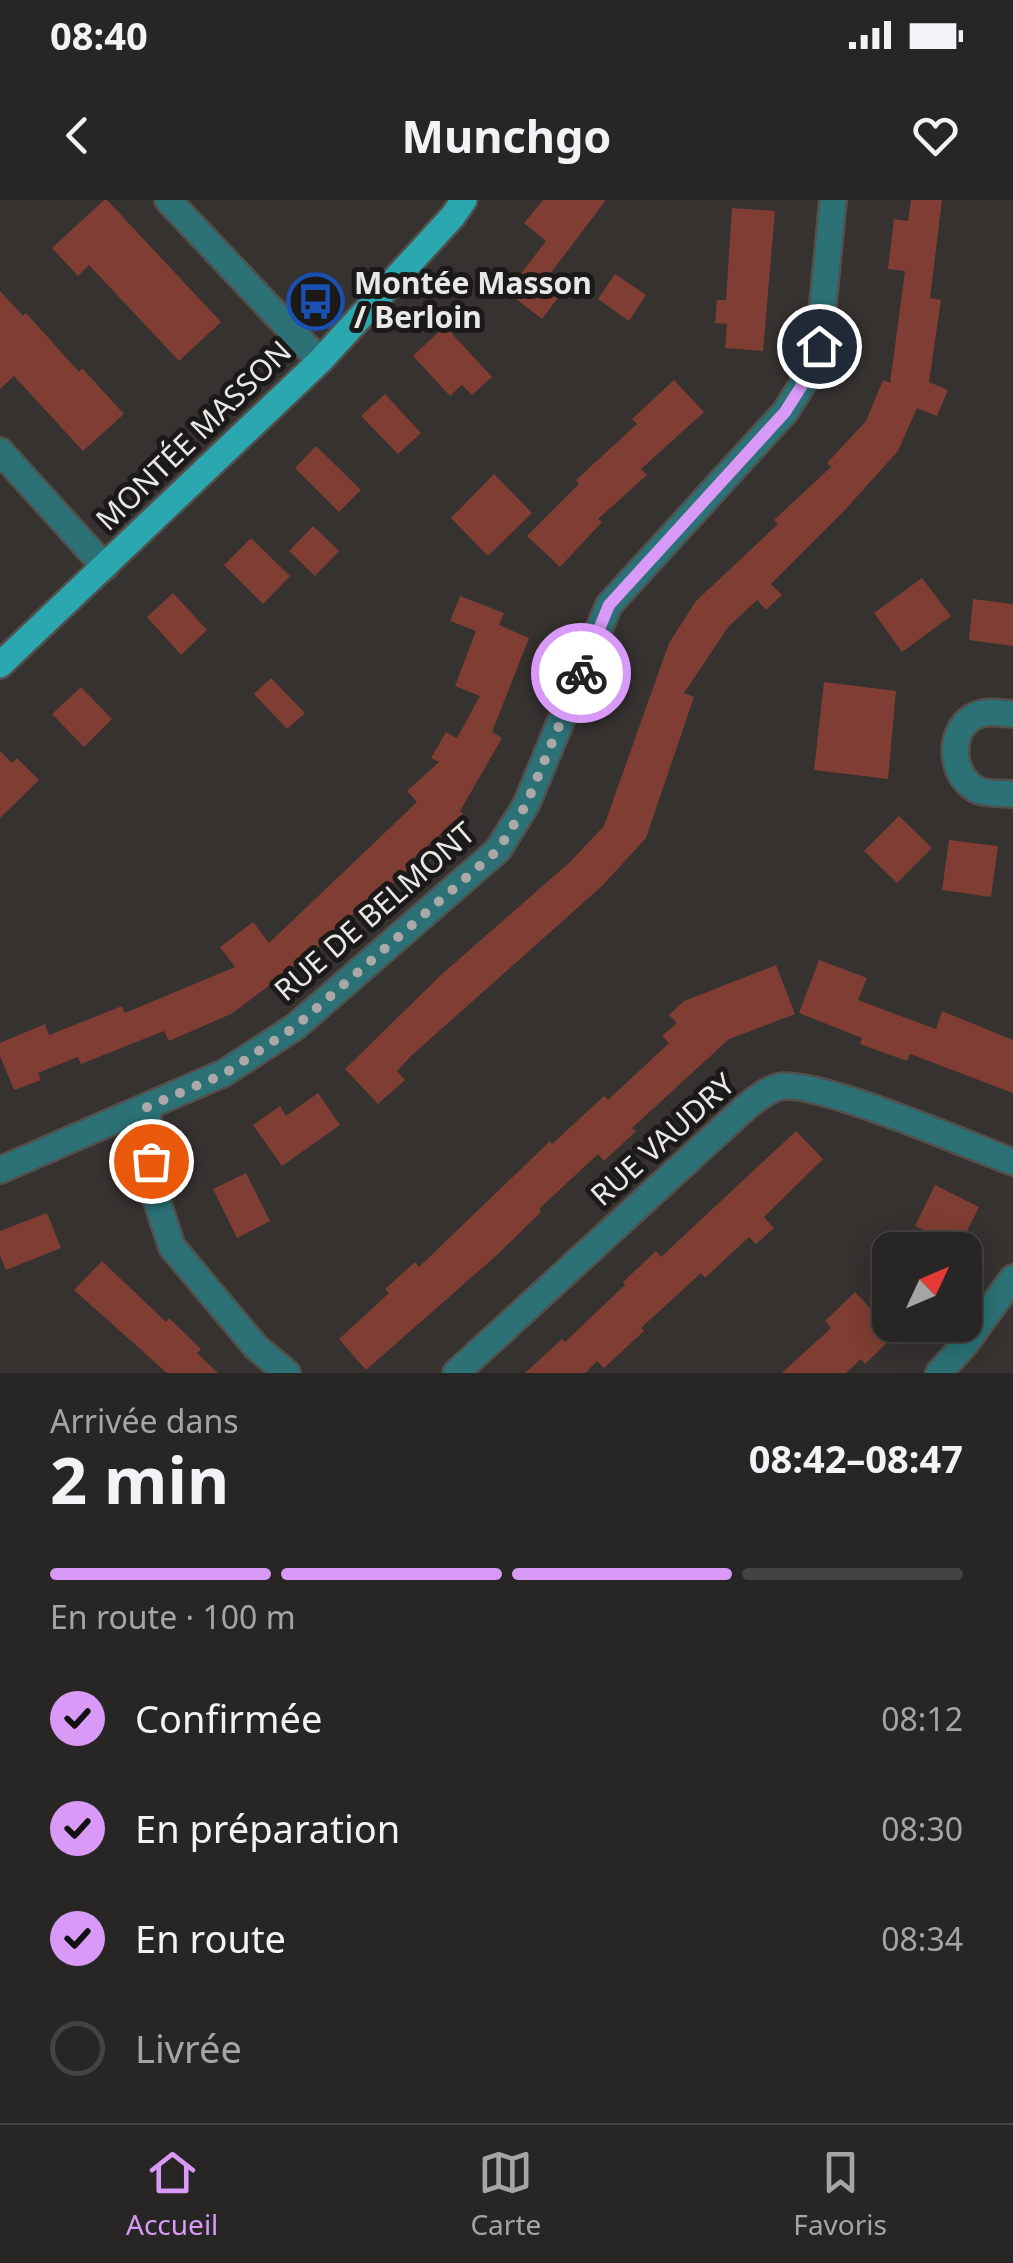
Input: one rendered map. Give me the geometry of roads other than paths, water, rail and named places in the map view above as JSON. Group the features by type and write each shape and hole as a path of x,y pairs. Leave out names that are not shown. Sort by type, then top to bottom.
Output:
{"main road":[{"name":"MONTÉE MASSON","path":"0,666 320,361 464,200"}],"street":[{"path":"168,200 320,361"},
{"name":"RUE DE BELMONT","path":"0,1170 224,1074 295,1027 498,850 526,805 609,605 785,412 806,379 819,346 833,200"},
{"path":"0,451 105,567"},
{"path":"1013,714 987,712 970,718 960,731 954,750 957,767 966,782 981,791 1013,794"},
{"name":"RUE VAUDRY","path":"456,1373 745,1108 760,1095 778,1088 817,1089 1013,1162"},
{"path":"147,1107 153,1188 172,1246 256,1347 287,1373"},
{"path":"940,1373 1013,1278"}],"place":[{"name":"Montée Masson / Berloin","path":"315,301"}]}
